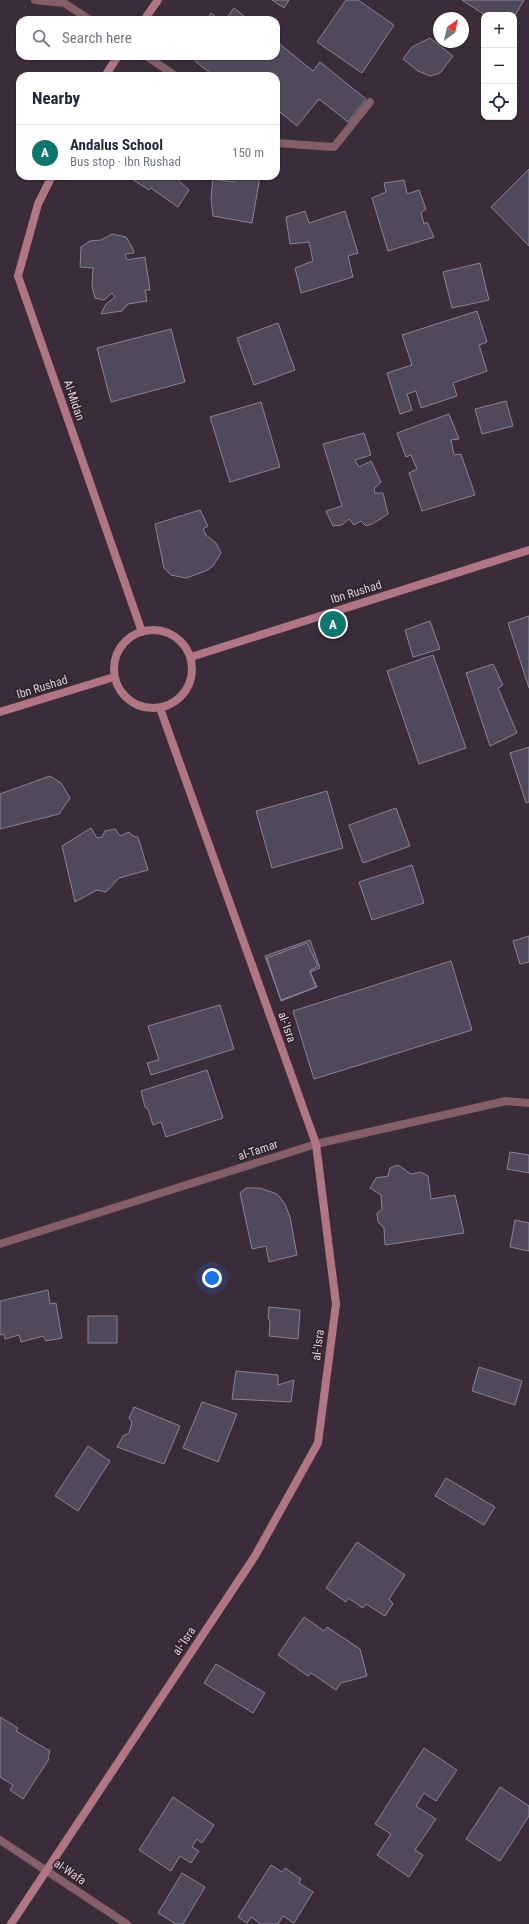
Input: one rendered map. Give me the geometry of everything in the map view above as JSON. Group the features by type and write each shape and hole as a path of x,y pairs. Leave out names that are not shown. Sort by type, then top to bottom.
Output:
{"street":[{"path":"35,0 64,3 84,16"},
{"path":"147,16 158,0"},
{"path":"107,72 115,60"},
{"path":"152,60 170,72"},
{"path":"280,143 334,147 370,102"},
{"name":"Al-Midan","path":"50,180 38,204 18,276 142,632"},
{"name":"Ibn Rushad","path":"191,657 529,550"},
{"path":"154,630 166,632 181,642 191,657 193,670 190,684 183,695 173,704 160,708 148,708 136,705 126,698 114,677 115,660 123,644 131,636 142,632 154,630"},
{"name":"Ibn Rushad","path":"0,712 114,677"},
{"name":"al-'Isra","path":"11,1924 255,1556 318,1443 336,1304 316,1144 160,708"},
{"name":"al-Tamar","path":"0,1244 316,1144 506,1101 529,1103"},
{"name":"al-Wafa","path":"0,1840 127,1924"}],"building":[{"path":"272,0 289,0 284,8"},
{"path":"346,0 358,0 394,25 362,73 317,42"},
{"path":"462,0 524,0 517,12 481,12"},
{"path":"234,8 244,16 228,16"},
{"path":"430,38 433,40 433,48 443,48 453,56 440,73 430,76 418,71 403,59 412,47"},
{"path":"280,44 313,71 320,62 366,99 348,122 319,99 297,126 280,112 280,72 209,72 195,60 280,60"},
{"path":"529,169 529,246 491,207"},
{"path":"133,180 178,180 189,190 178,207 151,188 149,190"},
{"path":"213,180 234,182 234,180 259,180 252,223 213,216 211,198"},
{"path":"404,180 407,194 419,190 426,209 421,213 424,224 427,222 434,237 388,251 372,198 386,192 384,183"},
{"path":"305,211 309,223 345,211 358,253 348,256 353,277 301,293 295,268 313,261 309,242 290,244 286,217"},
{"path":"112,234 126,237 133,249 134,253 125,254 127,260 145,257 150,290 145,290 147,301 128,304 122,311 101,314 106,304 115,297 112,293 104,300 95,298 92,286 93,268 80,267 81,247 90,241 101,240"},
{"path":"480,263 489,300 452,308 443,272"},
{"path":"477,311 487,342 479,345 487,371 453,383 457,396 421,408 416,391 407,394 412,410 400,414 387,373 412,365 402,335"},
{"path":"278,323 295,370 254,385 237,338"},
{"path":"171,329 185,382 111,402 97,348"},
{"path":"506,401 513,426 482,434 475,409"},
{"path":"261,402 280,467 230,482 210,417"},
{"path":"449,414 459,439 451,440 454,455 461,454 475,495 422,511 409,473 417,469 411,455 406,457 397,433"},
{"path":"364,433 371,455 355,460 359,467 371,461 381,482 374,489 375,493 383,493 388,514 366,526 361,521 354,525 349,519 342,525 333,526 326,511 342,506 323,444"},
{"path":"200,510 208,526 203,529 206,535 216,543 221,553 213,566 206,571 186,578 171,575 164,568 155,524"},
{"path":"529,616 529,688 508,623"},
{"path":"430,621 440,649 413,657 405,630"},
{"path":"433,655 466,748 419,764 387,671"},
{"path":"493,664 503,685 498,688 517,733 490,746 466,673"},
{"path":"529,747 529,802 526,803 510,753"},
{"path":"50,776 61,783 70,798 59,814 0,829 0,794"},
{"path":"327,791 343,848 272,868 256,811"},
{"path":"396,808 410,846 363,863 349,825"},
{"path":"91,828 97,838 102,837 105,831 115,829 120,836 129,832 133,836 138,837 148,870 119,878 106,892 97,890 75,902 62,846"},
{"path":"412,865 424,903 372,920 359,882"},
{"path":"529,936 529,962 520,964 513,941"},
{"path":"310,940 320,968 310,972 316,987 281,1000 265,956"},
{"path":"307,943 318,966 310,971 317,987 281,1001 267,958"},
{"path":"451,961 472,1030 314,1079 293,1011"},
{"path":"220,1005 234,1049 151,1075 147,1063 159,1060 148,1026"},
{"path":"207,1070 223,1118 166,1137 161,1122 153,1125 148,1109 145,1107 141,1091"},
{"path":"510,1152 529,1155 529,1173 507,1169"},
{"path":"398,1165 411,1174 421,1172 428,1176 431,1199 455,1195 464,1233 385,1245 384,1228 378,1222 377,1213 382,1209 381,1195 370,1188 376,1178 388,1176 390,1168"},
{"path":"246,1188 260,1188 277,1194 285,1204 290,1217 297,1255 269,1262 266,1246 252,1249 240,1193"},
{"path":"515,1220 529,1223 529,1251 510,1247"},
{"path":"48,1290 50,1304 56,1303 62,1338 46,1341 43,1336 21,1342 19,1335 5,1339 4,1334 0,1335 0,1301"},
{"path":"269,1307 300,1310 298,1339 269,1336"},
{"path":"88,1316 117,1316 117,1343 88,1343"},
{"path":"479,1367 522,1381 515,1405 472,1391"},
{"path":"236,1371 278,1375 278,1385 294,1380 291,1402 232,1399"},
{"path":"202,1402 237,1414 218,1462 183,1448"},
{"path":"134,1407 180,1426 164,1464 117,1447 123,1436 129,1433 132,1422 129,1418"},
{"path":"88,1446 110,1461 78,1511 55,1496"},
{"path":"446,1478 495,1507 484,1525 435,1496"},
{"path":"357,1542 405,1575 389,1599 393,1604 385,1616 366,1604 363,1608 348,1598 346,1602 326,1588"},
{"path":"304,1617 324,1631 327,1627 360,1649 367,1676 341,1683 336,1690 311,1673 308,1676 278,1655"},
{"path":"216,1664 265,1693 253,1713 204,1683"},
{"path":"0,1717 18,1728 16,1731 50,1751 48,1757 49,1759 23,1799 10,1790 13,1785 0,1777"},
{"path":"424,1748 457,1770 436,1801 424,1793 416,1806 436,1819 415,1850 423,1855 409,1877 377,1855 391,1834 375,1824"},
{"path":"500,1787 529,1806 529,1816 500,1861 466,1839"},
{"path":"173,1797 214,1825 202,1843 197,1839 192,1847 199,1851 191,1863 180,1856 171,1871 139,1850"},
{"path":"271,1865 282,1872 285,1868 301,1879 299,1883 313,1892 294,1923 283,1916 278,1924 261,1924 251,1917 247,1923 238,1917"},
{"path":"182,1873 205,1887 183,1924 176,1924 158,1913"}],"place":[{"name":"Andalus School","path":"333,624"}]}
